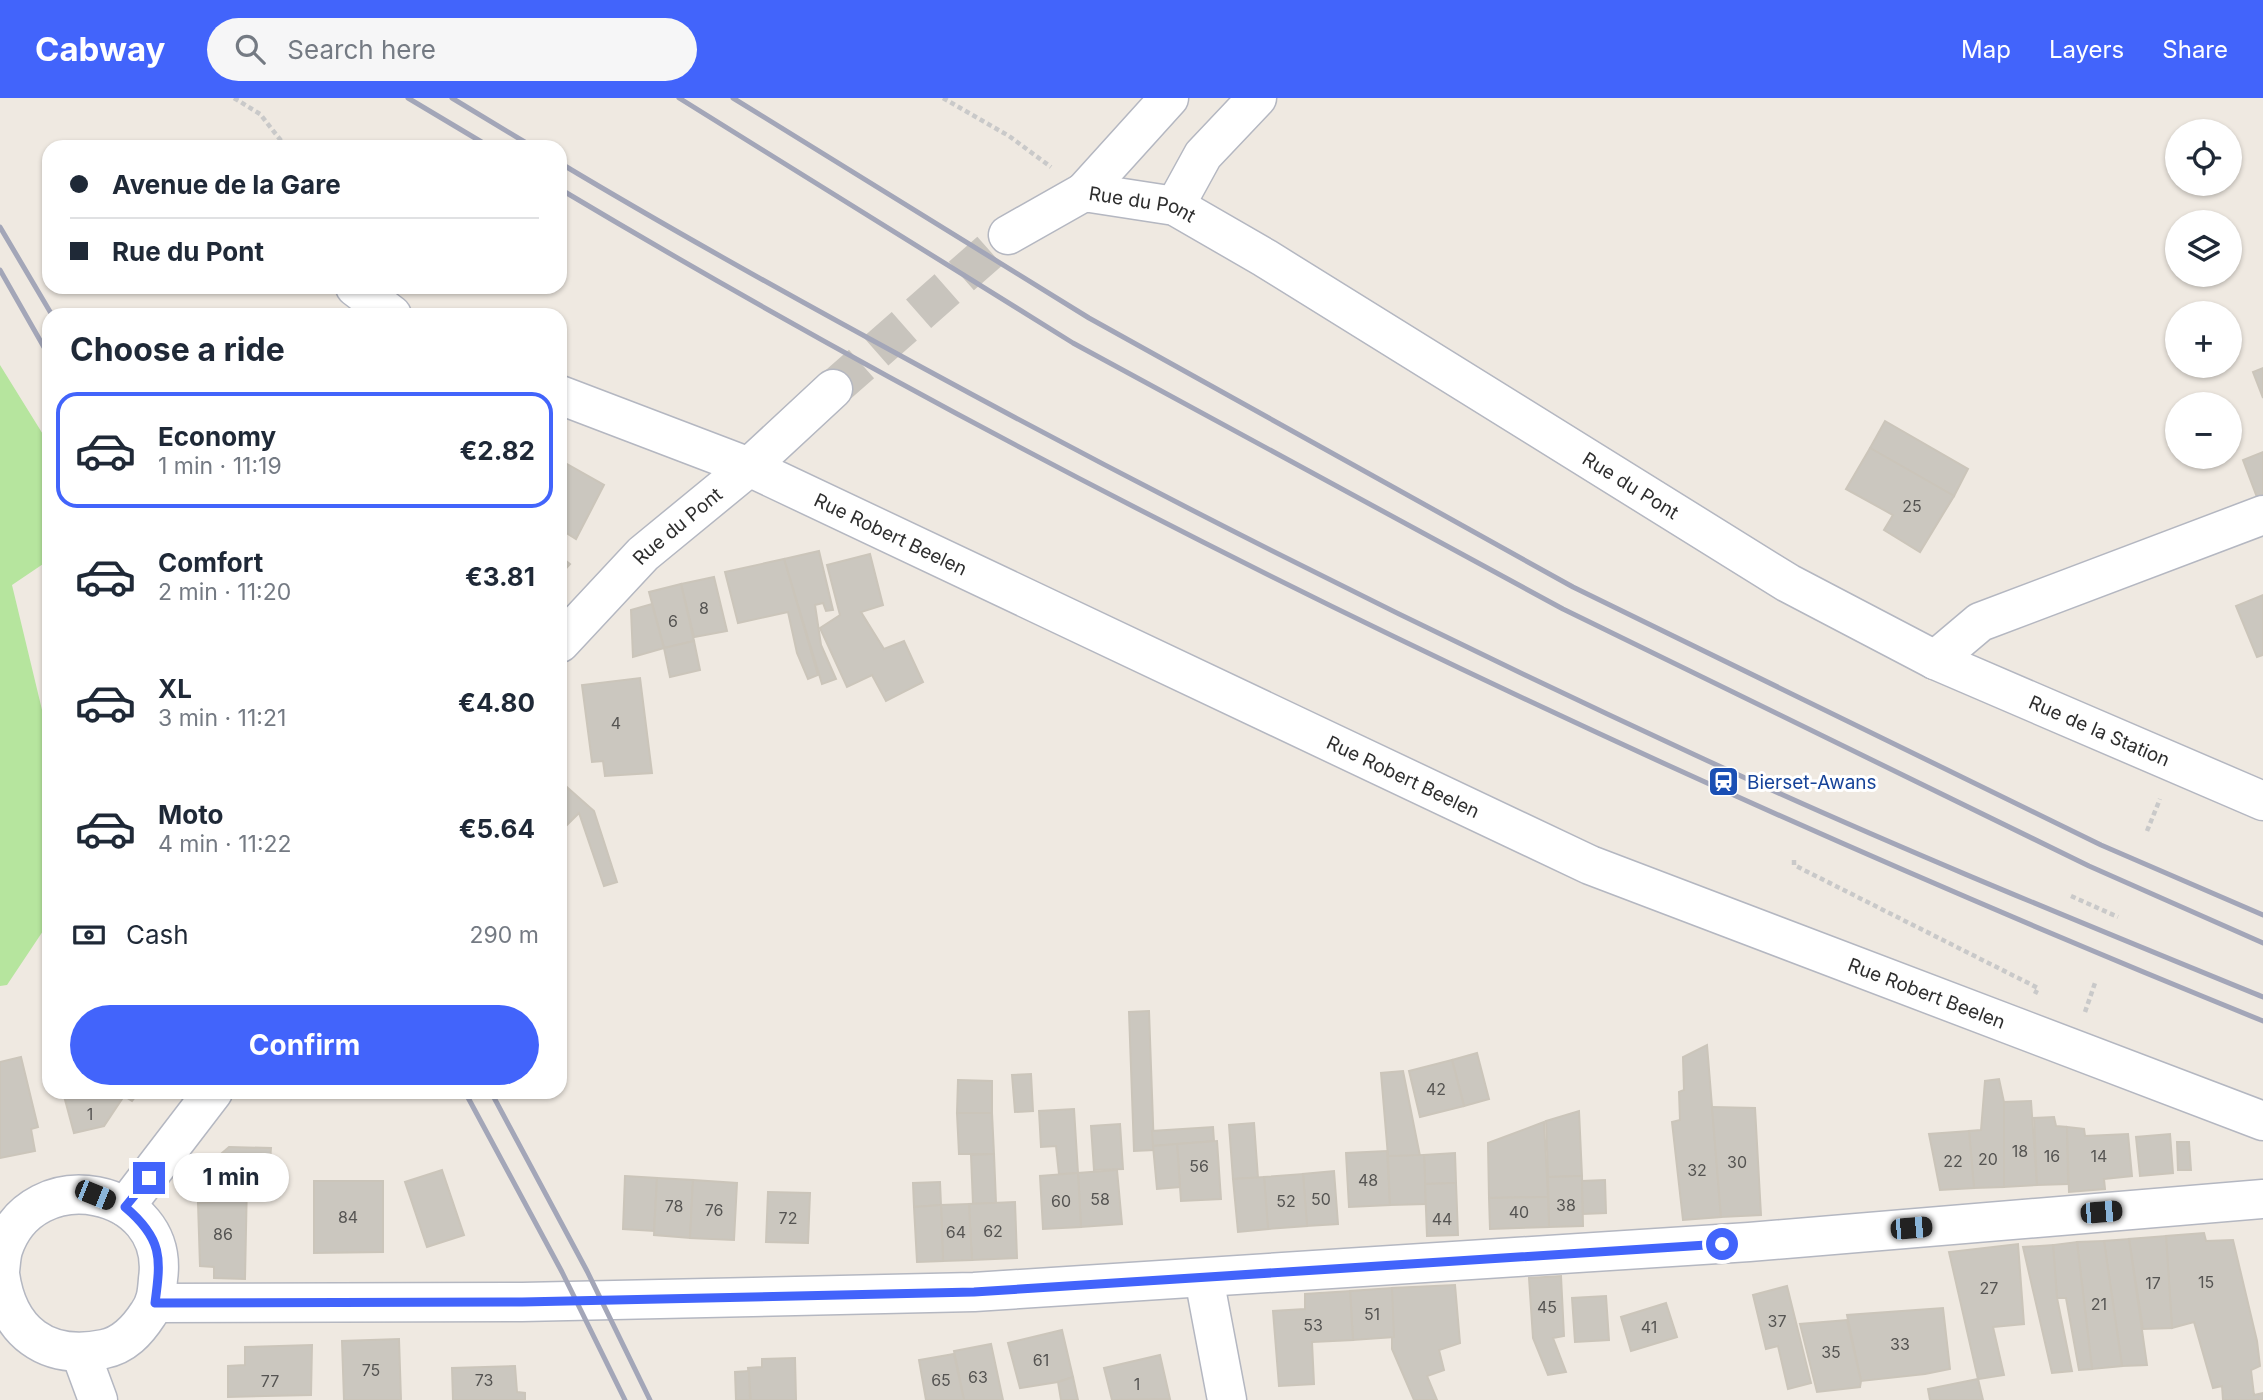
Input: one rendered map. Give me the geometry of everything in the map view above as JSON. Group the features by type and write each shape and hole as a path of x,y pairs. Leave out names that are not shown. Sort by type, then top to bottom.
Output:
{"street":[{"path":"1084,192 1169,98"},
{"path":"1175,206 1203,155 1257,98"},
{"name":"Rue du Pont","path":"1008,235 1084,192 1175,206 1265,258 1788,583 1935,660"},
{"path":"364,294 383,308"},
{"name":"Rue du Pont","path":"567,635 643,554 749,467 832,389"},
{"name":"Rue Robert Beelen","path":"567,398 749,467 1590,865 2263,1121"},
{"path":"1935,660 1980,622 2263,515"},
{"name":"Rue de la Station","path":"1935,660 2263,801"},
{"path":"125,1207 208,1099"},
{"path":"69,1194 95,1195 125,1207 141,1220 154,1241 160,1265 155,1303 137,1331 110,1348 81,1354 44,1346 17,1323 3,1295 0,1273 4,1249 20,1220 41,1203 69,1194"},
{"path":"155,1303 522,1302 974,1292 1749,1242 2263,1199"},
{"path":"1204,1278 1227,1400"},
{"path":"81,1354 98,1400"}],"path":[{"path":"234,98 260,114 280,140"},
{"path":"943,98 1009,136 1084,192"},
{"path":"2147,831 2158,804"},
{"path":"1794,860 1794,864 2038,988 2034,998"},
{"path":"2071,897 2118,917"},
{"path":"2090,995 2096,980"}],"green space":[{"path":"0,365 42,433 42,565 12,585 42,710 42,932 7,985 0,986"}],"building":[{"path":"2263,368 2263,398 2253,372"},
{"path":"1885,421 1968,469 1954,496 1870,448"},
{"path":"1870,448 1954,496 1920,552 1884,530 1893,515 1846,489"},
{"path":"2263,452 2263,498 2258,500 2243,460"},
{"path":"567,464 604,485 576,539 567,533"},
{"path":"819,551 833,610 826,611 823,603 815,605 821,645 836,679 822,684 784,559"},
{"path":"870,554 883,605 861,612 884,649 904,641 923,682 886,701 872,675 847,687 820,628 840,615 827,565"},
{"path":"784,559 818,675 808,679 797,653 788,612 738,623 725,572"},
{"path":"714,577 727,631 694,637 681,584"},
{"path":"681,584 694,641 664,648 649,592"},
{"path":"2263,595 2263,655 2257,657 2236,606"},
{"path":"652,604 664,648 633,657 631,610"},
{"path":"694,641 700,670 670,677 664,648"},
{"path":"640,678 652,773 605,776 603,761 592,762 582,685"},
{"path":"567,787 594,811 617,882 604,886 579,813 567,825"},
{"path":"1149,1011 1154,1150 1134,1151 1129,1012"},
{"path":"1707,1045 1721,1217 1683,1220 1672,1122 1680,1120 1679,1092 1684,1090 1683,1057"},
{"path":"1477,1053 1489,1099 1464,1106 1452,1060"},
{"path":"21,1057 38,1127 31,1129 35,1151 0,1158 0,1062"},
{"path":"1452,1060 1464,1106 1420,1117 1409,1071"},
{"path":"1403,1071 1420,1156 1388,1156 1381,1073"},
{"path":"1031,1074 1033,1111 1015,1112 1012,1075"},
{"path":"1999,1079 2004,1102 2004,1187 1974,1188 1969,1131 1981,1130 1985,1081"},
{"path":"958,1080 992,1081 992,1113 957,1113"},
{"path":"65,1099 122,1099 104,1126 74,1133"},
{"path":"2031,1101 2037,1185 2004,1187 2004,1102"},
{"path":"1712,1107 1755,1108 1761,1215 1721,1217"},
{"path":"1074,1109 1078,1173 1059,1174 1056,1146 1041,1147 1039,1111"},
{"path":"1579,1111 1582,1176 1548,1177 1546,1121"},
{"path":"957,1113 992,1113 994,1154 959,1154"},
{"path":"2054,1117 2056,1126 2067,1127 2068,1184 2037,1185 2034,1118"},
{"path":"1544,1122 1548,1197 1489,1198 1488,1143"},
{"path":"1254,1123 1258,1178 1233,1179 1229,1125"},
{"path":"1120,1124 1123,1169 1094,1170 1091,1126"},
{"path":"1213,1127 1214,1141 1153,1146 1152,1131"},
{"path":"2067,1127 2084,1129 2085,1136 2128,1134 2132,1176 2104,1179 2105,1189 2069,1192"},
{"path":"1969,1131 1974,1188 1940,1190 1929,1134"},
{"path":"2170,1134 2173,1173 2140,1176 2136,1137"},
{"path":"1217,1141 1221,1199 1181,1201 1177,1144"},
{"path":"2177,1142 2189,1142 2191,1170 2178,1170"},
{"path":"1177,1144 1180,1187 1157,1189 1153,1146"},
{"path":"229,1147 271,1148 269,1172 254,1172 253,1181 247,1181 245,1279 214,1278 214,1267 200,1266 198,1203 214,1202 214,1160"},
{"path":"1387,1151 1390,1205 1349,1207 1346,1153"},
{"path":"1455,1153 1456,1183 1425,1184 1424,1155"},
{"path":"994,1154 996,1203 973,1204 971,1155"},
{"path":"1424,1155 1426,1204 1390,1205 1388,1156"},
{"path":"442,1170 464,1235 427,1247 405,1182"},
{"path":"1117,1170 1122,1224 1081,1227 1078,1173"},
{"path":"1334,1171 1338,1224 1307,1226 1303,1174"},
{"path":"1078,1173 1081,1227 1043,1229 1040,1176"},
{"path":"1303,1174 1307,1226 1268,1229 1264,1177"},
{"path":"625,1176 657,1178 654,1231 623,1229"},
{"path":"1582,1176 1583,1226 1549,1227 1548,1177"},
{"path":"1264,1177 1268,1229 1238,1232 1233,1179"},
{"path":"657,1178 693,1180 690,1238 654,1235"},
{"path":"693,1180 737,1183 734,1240 690,1238"},
{"path":"1605,1180 1606,1213 1583,1214 1582,1181"},
{"path":"314,1181 383,1181 383,1252 314,1253"},
{"path":"940,1182 941,1205 914,1207 913,1183"},
{"path":"1456,1183 1458,1235 1427,1236 1425,1184"},
{"path":"768,1192 810,1193 808,1243 766,1242"},
{"path":"1548,1197 1549,1227 1490,1229 1489,1198"},
{"path":"1015,1202 1017,1258 972,1260 969,1204"},
{"path":"969,1204 972,1260 943,1261 941,1205"},
{"path":"941,1205 943,1261 917,1262 914,1207"},
{"path":"2204,1233 2206,1241 2233,1240 2257,1341 2260,1366 2251,1370 2254,1395 2263,1393 2263,1400 2223,1400 2222,1386 2213,1388 2194,1322 2172,1328 2166,1236"},
{"path":"2166,1236 2172,1328 2143,1329 2129,1239"},
{"path":"2129,1239 2147,1365 2122,1366 2104,1241"},
{"path":"2104,1241 2122,1366 2092,1369 2077,1242"},
{"path":"2077,1242 2092,1369 2079,1370 2066,1298 2057,1298 2053,1245"},
{"path":"2018,1244 2024,1324 1993,1327 2004,1375 1978,1379 1949,1252"},
{"path":"2053,1245 2057,1298 2072,1371 2052,1373 2023,1247"},
{"path":"1561,1276 1564,1336 1553,1338 1566,1372 1548,1375 1533,1338 1529,1278"},
{"path":"1455,1285 1460,1343 1439,1350 1444,1370 1427,1376 1437,1400 1414,1400 1392,1349 1392,1288"},
{"path":"1787,1286 1811,1383 1788,1389 1778,1346 1766,1349 1753,1295"},
{"path":"1392,1288 1394,1337 1353,1340 1350,1291"},
{"path":"1350,1291 1353,1340 1312,1342 1314,1384 1279,1386 1273,1311 1305,1309 1305,1294"},
{"path":"1606,1296 1609,1340 1575,1342 1572,1298"},
{"path":"1666,1303 1677,1337 1631,1351 1621,1317"},
{"path":"1943,1308 1950,1369 1861,1381 1847,1315"},
{"path":"1847,1320 1861,1381 1860,1387 1817,1392 1800,1324"},
{"path":"1062,1330 1073,1377 1020,1388 1008,1343"},
{"path":"399,1339 401,1400 344,1400 342,1341"},
{"path":"991,1344 1003,1400 964,1400 954,1351"},
{"path":"312,1345 311,1395 228,1397 228,1366 245,1365 245,1347"},
{"path":"954,1354 964,1400 926,1400 919,1360"},
{"path":"1160,1355 1170,1399 1112,1400 1104,1368"},
{"path":"795,1358 796,1400 751,1400 748,1368 762,1367 762,1359"},
{"path":"515,1366 517,1392 525,1393 525,1400 453,1400 452,1368"},
{"path":"749,1371 750,1400 736,1400 735,1372"},
{"path":"1073,1377 1078,1400 1061,1400 1058,1382"},
{"path":"1978,1379 1983,1400 1930,1400 1928,1389"}],"tunnel":[{"path":"833,389 1008,235"}],"railway":[{"path":"408,98 478,140"},
{"path":"452,98 521,140"},
{"path":"679,98 1073,343 1563,609 2089,866 2263,943"},
{"path":"733,98 1089,318 1573,587 2101,845 2263,915"},
{"path":"567,167 742,268 1020,420 1402,616 1834,818 2263,997"},
{"path":"567,193 765,308 973,422 1183,532 1395,637 1610,739 1826,836 2263,1021"},
{"path":"0,227 48,308"},
{"path":"0,270 42,344"},
{"path":"469,1099 562,1272 625,1400"},
{"path":"495,1099 587,1271 650,1400"}],"place":[{"name":"Bierset-Awans","path":"1724,782"}],"route":[{"path":"149,1178 125,1207 141,1220 154,1241 160,1265 155,1303 522,1302 974,1292 1722,1244"}]}
